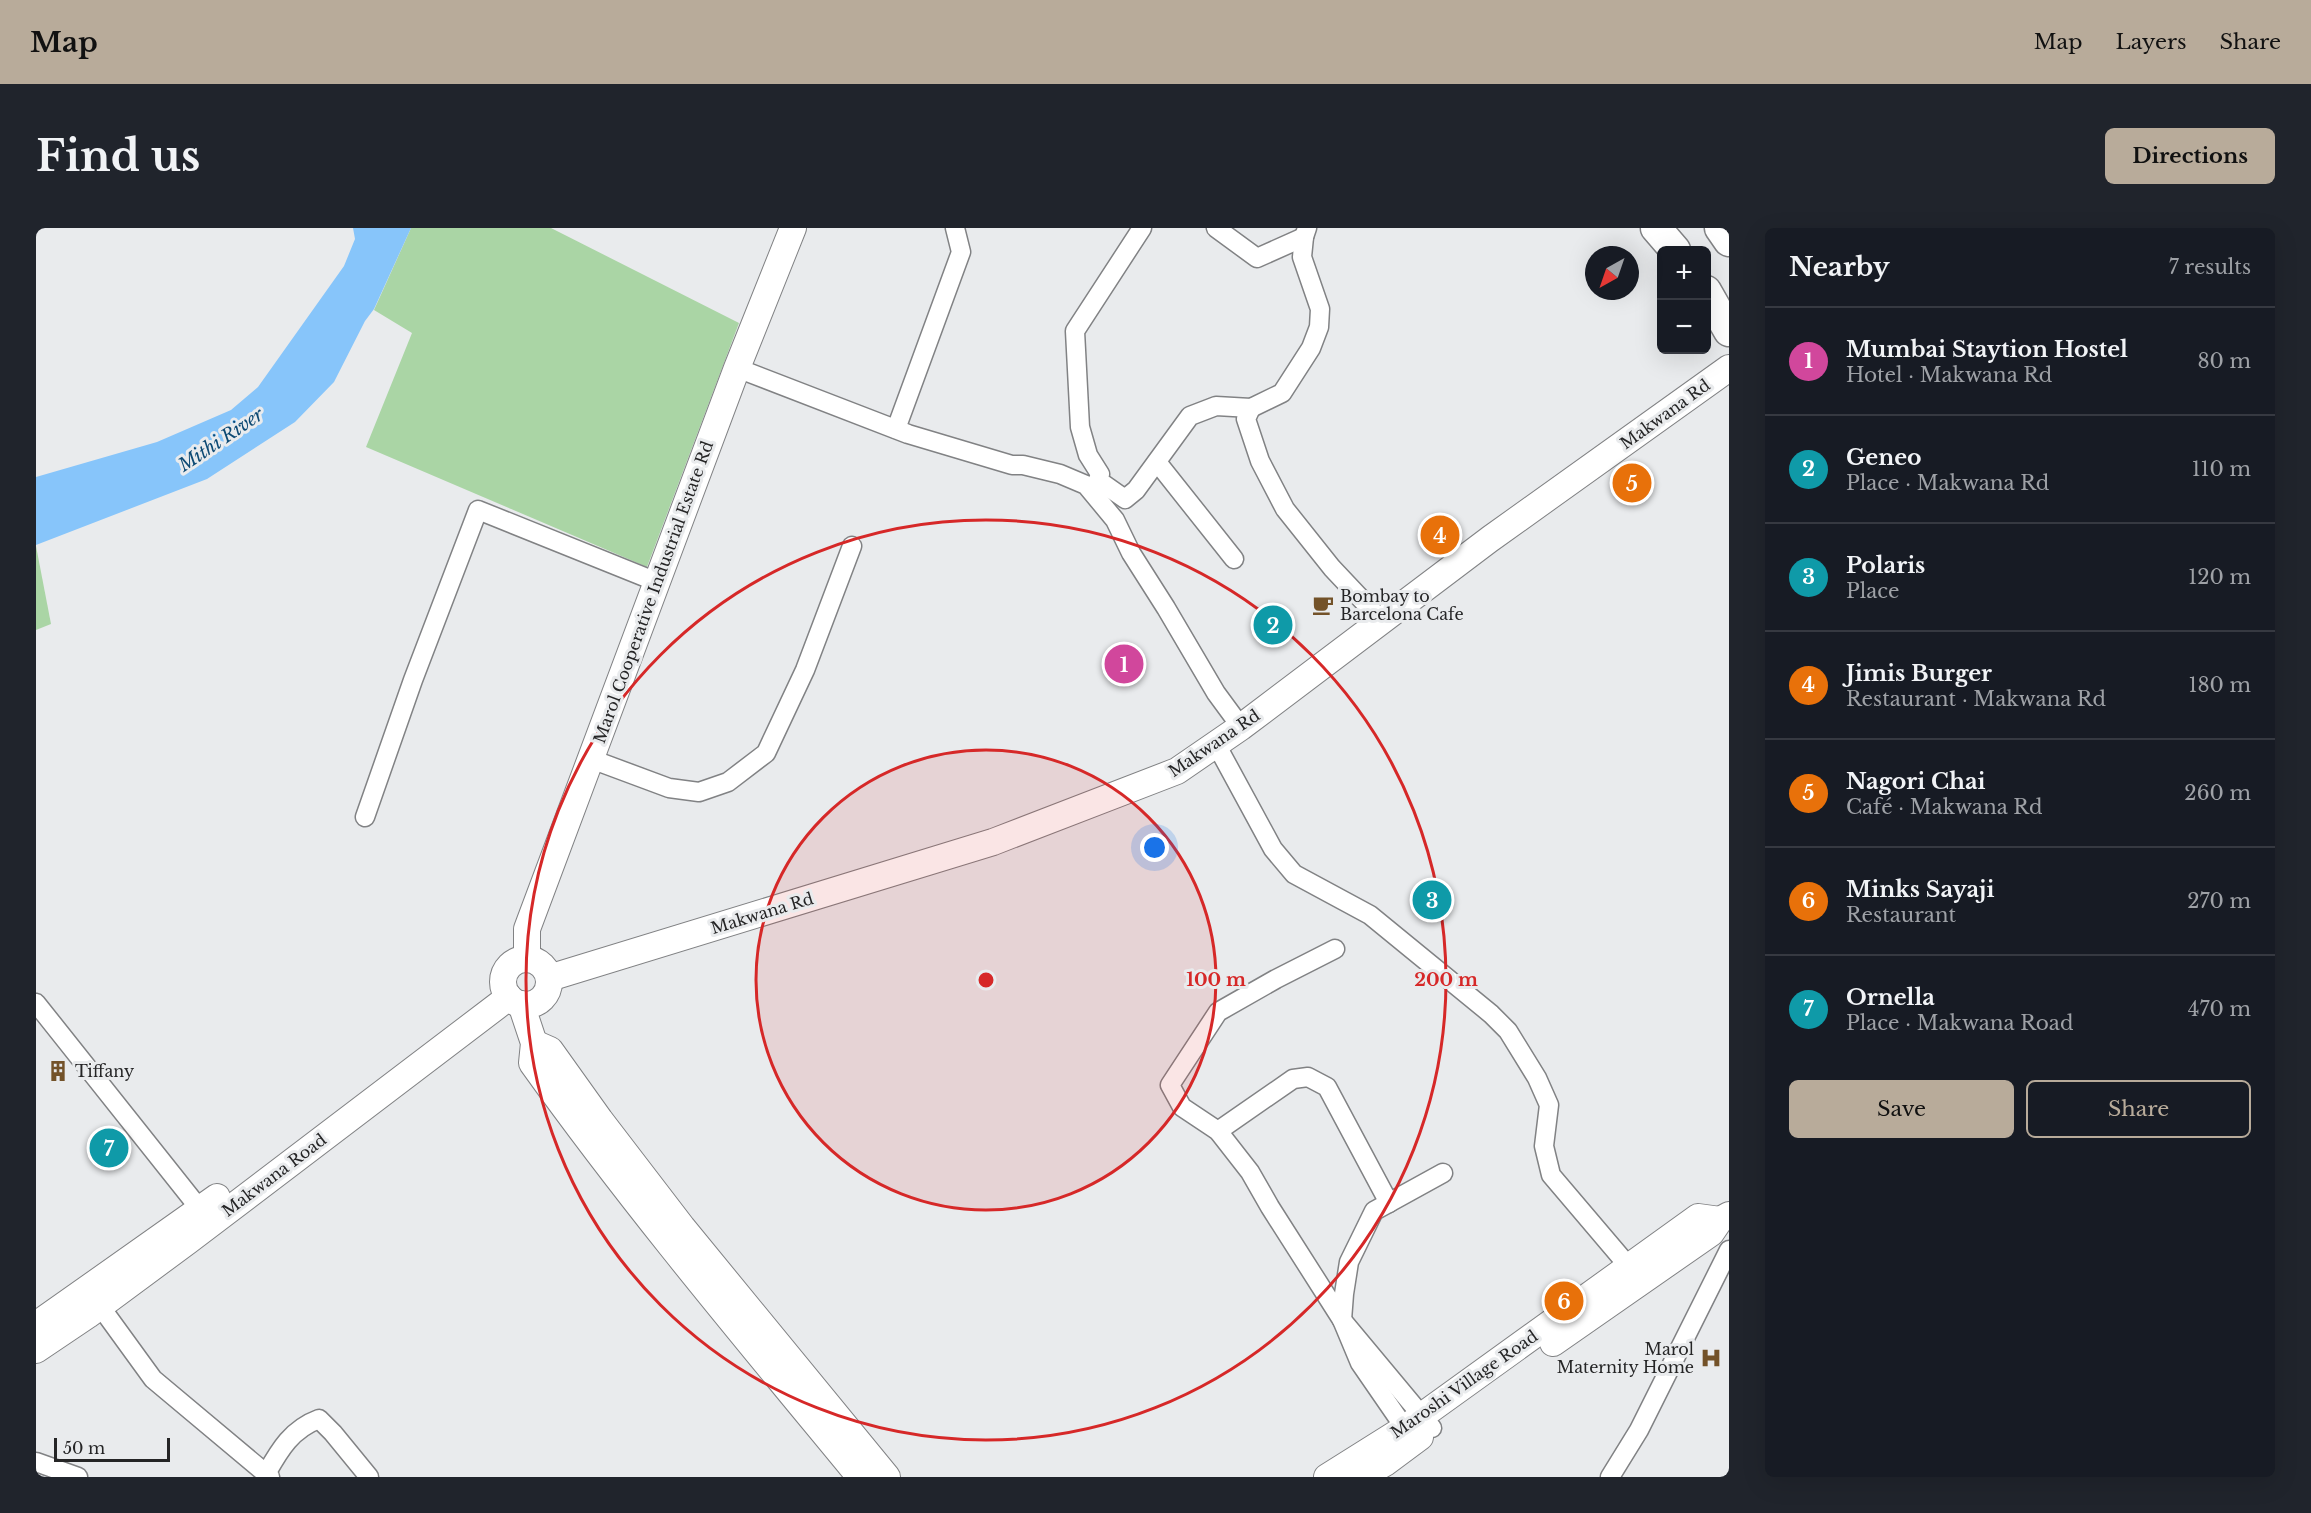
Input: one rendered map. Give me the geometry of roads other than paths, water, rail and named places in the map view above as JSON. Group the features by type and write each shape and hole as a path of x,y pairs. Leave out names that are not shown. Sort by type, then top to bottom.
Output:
{"main road":[{"path":"1656,228 1672,246"},
{"path":"1720,228 1729,241"},
{"path":"1711,298 1729,331"}],"street":[{"name":"Marol Cooperative Industrial Estate Rd","path":"527,959 528,929 737,368 793,228"},
{"path":"896,429 961,252 955,228"},
{"path":"1142,228 1075,331 1080,427 1088,454 1101,474 1098,480 1125,499 1136,490 1190,416 1216,406 1251,408 1282,393 1311,348 1319,327 1320,309 1302,257 1305,232"},
{"path":"1216,228 1257,258 1305,232"},
{"path":"737,368 896,429 1012,465 1023,465 1060,474 1086,485 1115,520 1131,552 1216,693 1241,727"},
{"name":"Makwana Rd","path":"549,978 993,842 1178,771 1241,727 1490,539 1729,368"},
{"path":"1251,408 1246,419 1260,461 1285,509 1332,568 1382,621"},
{"path":"1157,462 1234,559"},
{"path":"365,817 413,680 478,510 657,582"},
{"path":"591,759 669,788 699,792 728,782 766,753 805,670 852,546"},
{"path":"1216,744 1273,849 1294,874 1370,915 1491,1014 1508,1031 1537,1078 1549,1104 1544,1146 1551,1175 1635,1274"},
{"path":"1335,949 1218,1012 1170,1085 1182,1107 1218,1131 1250,1172 1342,1320 1418,1428"},
{"path":"511,994 536,1003 543,998 548,991 549,978 543,966 527,959 517,961 505,974 511,994 534,1043 532,1063 582,1134 666,1242 860,1477"},
{"name":"Makwana Road","path":"36,1350 88,1306 385,1081 511,994"},
{"path":"36,1003 206,1216"},
{"path":"534,1043 550,1050 682,1227 887,1477"},
{"path":"1218,1131 1293,1079 1308,1077 1327,1087 1389,1203"},
{"path":"1342,1320 1349,1262 1374,1211 1443,1173"},
{"name":"Maroshi Village Road","path":"1327,1477 1418,1428 1635,1274 1712,1233 1725,1217"},
{"path":"1610,1477 1639,1430 1729,1250"},
{"path":"88,1306 153,1378 268,1475 283,1444 304,1425 319,1419 369,1477"},
{"name":"Makwana Road","path":"36,1325 88,1306"},
{"name":"Maroshi Village Road","path":"1361,1477 1385,1462 1418,1428"},
{"path":"36,1462 78,1477"}],"water":[{"name":"Mithi River","path":"353,228 411,228 374,309 365,321 334,382 295,422 207,479 36,545 36,477 157,442 231,410 258,387 344,266 355,239"}],"place":[{"name":"Nagori Chai","path":"1632,483"},
{"name":"Jimis Burger","path":"1440,535"},
{"name":"Bombay to Barcelona Cafe","path":"1323,605"},
{"name":"Geneo","path":"1273,625"},
{"name":"Mumbai Staytion Hostel","path":"1124,664"},
{"name":"Polaris","path":"1432,900"},
{"name":"Tiffany","path":"58,1071"},
{"name":"Ornella","path":"109,1148"},
{"name":"Minks Sayaji","path":"1564,1301"},
{"name":"Marol Maternity Home","path":"1711,1358"}]}
